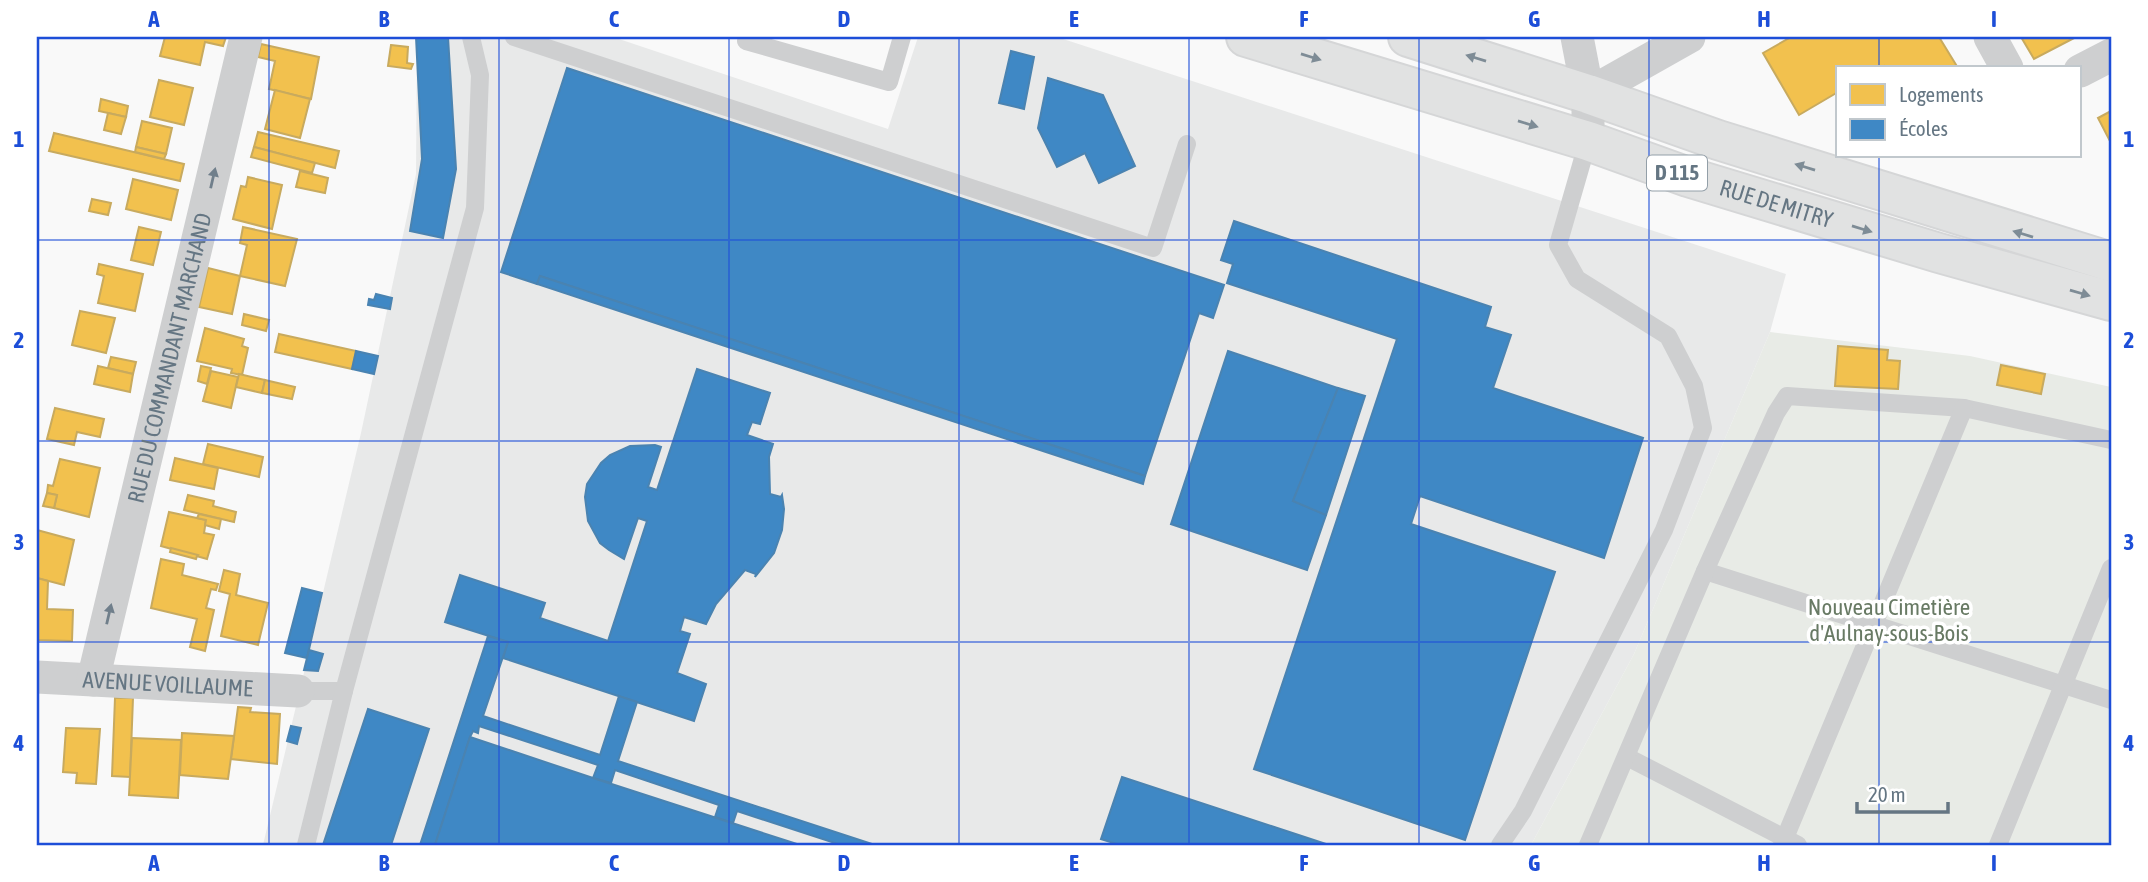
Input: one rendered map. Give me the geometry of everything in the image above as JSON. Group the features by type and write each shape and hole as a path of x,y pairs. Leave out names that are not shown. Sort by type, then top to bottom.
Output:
{"main road":[{"name":"RUE DE MITRY","path":"1246,37 1588,141 1688,177 1926,249 2111,301"},
{"name":"RUE DE MITRY","path":"1408,37 1588,94 1718,140 2111,262"}],"street":[{"name":"RUE DU COMMANDANT MARCHAND","path":"93,680 246,37"},
{"path":"1577,37 1588,94 1588,141"},
{"path":"1588,94 1689,37"},
{"path":"1990,37 2006,66"},
{"path":"2082,70 2111,55"},
{"name":"AVENUE VOILLAUME","path":"37,677 299,691"}],"lane":[{"path":"306,845 344,691 475,208 480,75 471,37"},
{"path":"514,37 1153,248 1187,144"},
{"path":"746,41 889,82 902,37"},
{"path":"1500,845 1522,811 1664,530 1703,428 1694,386 1668,336 1577,279 1558,245 1588,141"},
{"path":"1588,845 1705,571 1776,413 1787,396 1964,408 2111,440"},
{"path":"1627,757 1788,843 1964,408"},
{"path":"1998,845 2111,568"},
{"path":"1705,571 2111,700"},
{"path":"299,691 344,691"}],"shaded area":[{"path":"417,37 613,37 888,129 918,37 1057,37 1786,274 1770,332 1634,654 1531,845 263,845 361,433 416,174"}],"green space":[{"name":"Nouveau Cimetière d'Aulnay-sous-Bois","path":"1770,332 1970,356 2111,387 2111,845 1531,845 1634,654"}],"building: Logements":[{"path":"165,37 226,37 223,46 205,42 200,65 160,56"},
{"path":"1791,37 1939,37 1957,66 1836,66 1836,93 1799,115 1763,53"},
{"path":"2021,37 2076,37 2034,59"},
{"path":"261,44 319,57 311,99 269,89 275,61 258,57"},
{"path":"391,45 408,47 407,63 413,64 411,69 388,66"},
{"path":"159,80 193,88 184,125 150,117"},
{"path":"275,90 310,99 300,138 265,129"},
{"path":"101,99 128,106 126,117 99,111"},
{"path":"2111,111 2111,143 2098,118"},
{"path":"108,113 126,117 121,134 104,130"},
{"path":"142,121 172,128 166,154 136,147"},
{"path":"258,132 339,151 335,168 254,147"},
{"path":"54,133 184,164 180,181 49,151"},
{"path":"136,147 166,154 164,159 135,152"},
{"path":"254,147 315,163 312,173 251,157"},
{"path":"300,171 328,178 325,193 296,187"},
{"path":"248,177 282,185 272,229 233,219 241,186 246,187"},
{"path":"133,179 178,190 171,220 126,209"},
{"path":"92,199 111,203 108,215 89,211"},
{"path":"139,227 161,232 153,265 131,260"},
{"path":"243,227 297,239 285,286 240,276 247,245 240,243"},
{"path":"99,264 143,274 135,311 98,303 104,276 97,274"},
{"path":"208,268 240,276 232,314 199,307"},
{"path":"80,311 115,318 106,353 72,345"},
{"path":"244,314 269,320 266,331 242,325"},
{"path":"205,328 244,339 242,346 248,348 242,375 231,373 232,369 197,361"},
{"path":"279,334 356,351 352,369 275,352"},
{"path":"1838,346 1888,350 1887,360 1900,361 1898,389 1835,386"},
{"path":"111,357 136,362 133,374 108,368"},
{"path":"2001,365 2045,374 2041,394 1997,385"},
{"path":"98,366 133,374 130,392 94,384"},
{"path":"201,366 211,368 207,384 198,381"},
{"path":"211,371 238,377 231,408 203,401"},
{"path":"239,374 265,380 262,393 236,387"},
{"path":"265,380 295,387 292,399 262,393"},
{"path":"55,408 104,419 100,437 77,432 74,445 47,439"},
{"path":"208,444 263,457 259,477 203,464"},
{"path":"175,458 218,468 214,489 170,480"},
{"path":"60,459 100,468 89,517 54,508 57,495 47,493 48,485 53,486"},
{"path":"47,493 57,495 54,508 43,506"},
{"path":"188,495 214,501 213,506 236,512 234,522 184,510"},
{"path":"169,512 206,520 204,533 214,535 207,559 161,546"},
{"path":"199,514 221,519 219,529 205,525 206,520 197,518"},
{"path":"37,530 74,540 64,585 37,578"},
{"path":"171,548 198,555 196,559 170,552"},
{"path":"161,559 184,564 182,575 218,584 216,590 211,589 206,608 214,610 205,651 190,647 197,619 151,608"},
{"path":"224,570 240,574 236,595 268,603 258,645 221,636 230,594 219,591"},
{"path":"37,578 48,581 47,609 73,610 72,641 37,640"},
{"path":"115,698 133,698 130,777 112,776"},
{"path":"238,707 251,708 250,712 280,714 277,764 231,759"},
{"path":"66,728 100,729 96,784 76,783 77,773 63,772"},
{"path":"182,733 234,736 228,779 180,775"},
{"path":"132,738 181,740 178,798 129,795"}],"building: Écoles":[{"path":"416,37 448,37 456,169 443,238 410,231 422,159"},
{"path":"1011,51 1034,57 1024,109 999,103"},
{"path":"567,68 1224,285 1213,318 1199,313 1145,476 540,276 537,284 501,272"},
{"path":"1048,78 1103,95 1135,166 1099,183 1085,153 1057,167 1038,128"},
{"path":"1234,221 1491,307 1485,327 1511,335 1493,388 1643,438 1604,558 1420,496 1411,524 1555,572 1465,840 1254,769 1397,339 1227,283 1233,264 1221,260"},
{"path":"540,276 1145,476 1143,484 537,284"},
{"path":"376,294 392,298 390,309 368,305 369,299 374,300"},
{"path":"356,351 378,356 374,374 352,369"},
{"path":"1228,351 1338,388 1293,501 1326,515 1307,570 1171,524"},
{"path":"697,369 770,393 760,424 752,422 747,435 773,444 769,457 770,494 782,495 784,509 782,530 774,553 755,577 756,574 745,570 716,604 706,624 684,617 680,631 690,634 677,673 706,684 694,721 503,658 508,642 445,622 460,575 545,603 540,618 608,641 647,521 638,518 624,559 609,550 600,543 588,521 585,497 587,484 610,455 630,446 655,445 661,447 648,487 657,490"},
{"path":"1338,388 1365,396 1326,515 1293,501"},
{"path":"302,588 322,593 307,658 285,653"},
{"path":"488,636 508,642 483,716 600,755 619,696 637,702 618,761 875,845 841,845 737,811 733,823 715,817 719,805 615,770 611,783 593,778 598,765 479,726 478,733 473,731 470,737 435,845 420,845"},
{"path":"309,650 323,654 318,671 304,670"},
{"path":"368,709 429,729 391,845 323,845"},
{"path":"291,726 301,728 297,744 287,741"},
{"path":"470,737 593,778 800,845 435,845"},
{"path":"1122,777 1329,845 1120,845 1101,839"}]}
